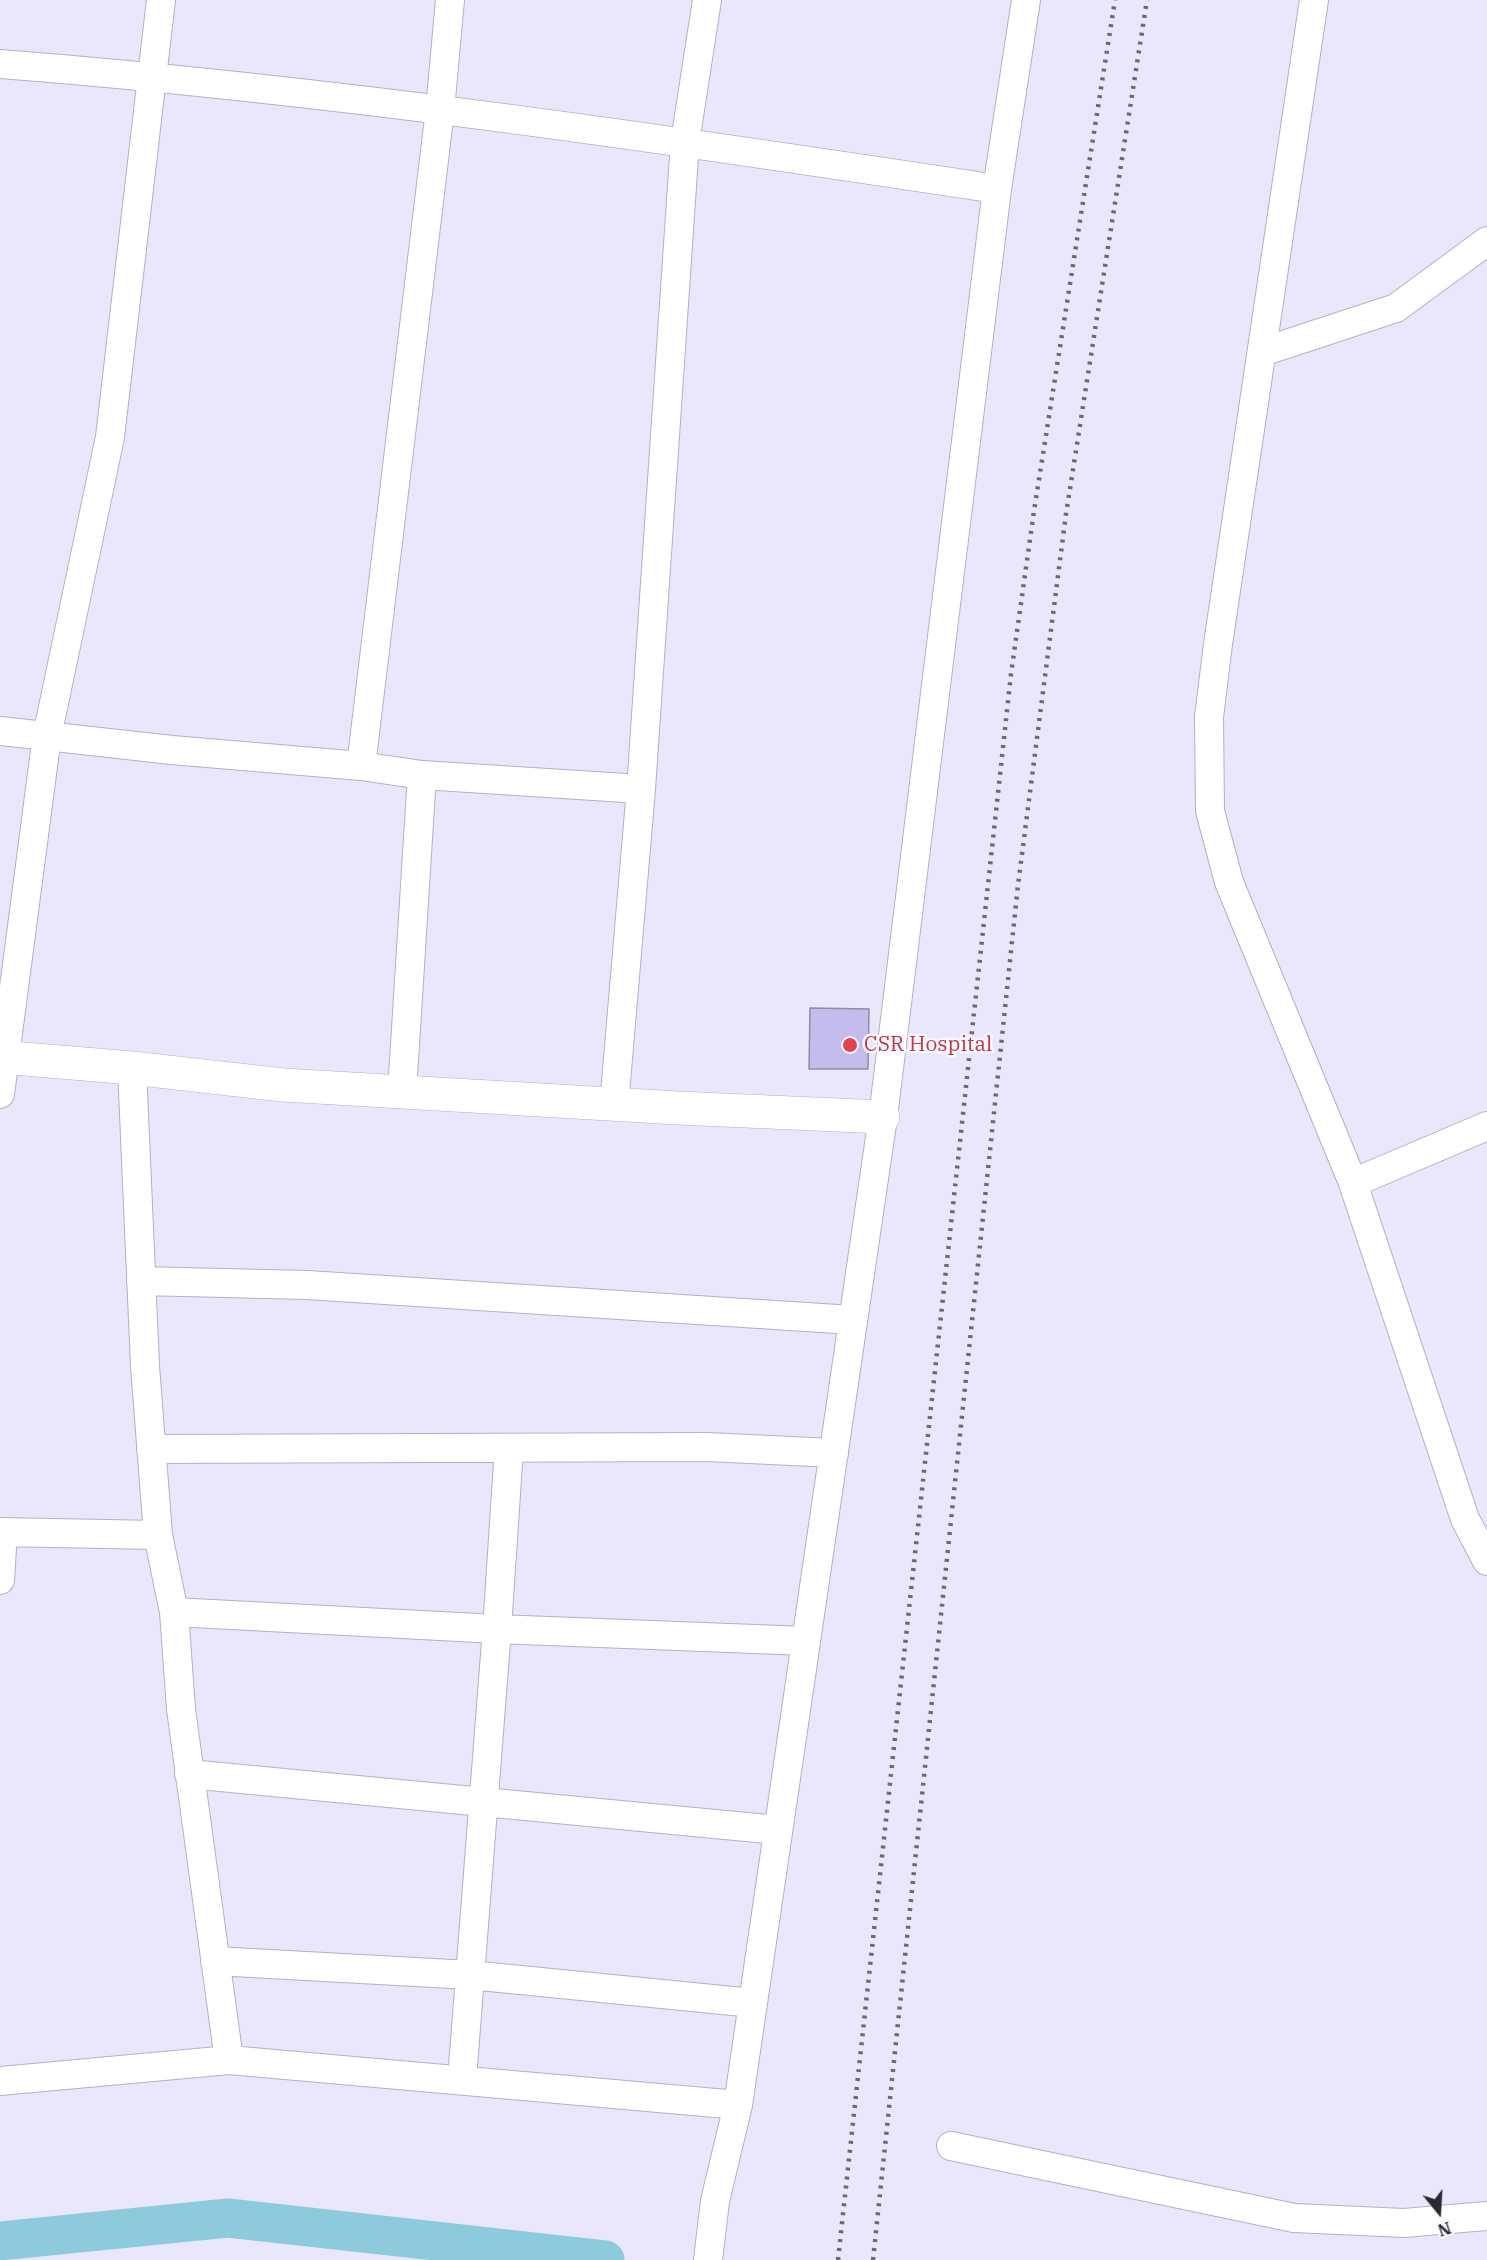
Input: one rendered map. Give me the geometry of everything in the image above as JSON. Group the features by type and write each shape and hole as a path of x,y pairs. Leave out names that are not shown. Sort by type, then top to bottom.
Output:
{"street":[{"path":"0,1094 47,736 110,437 161,0"},
{"path":"361,765 440,110 450,0"},
{"path":"614,1105 641,789 685,142 707,0"},
{"path":"708,2260 715,2201 738,2105 883,1117 998,189 1026,0"},
{"path":"1314,0 1209,717 1210,811 1229,882 1353,1183 1476,1514 1487,1561"},
{"path":"0,64 152,76 440,110 685,142 998,189"},
{"path":"1262,352 1396,308 1487,241"},
{"path":"0,731 172,750 361,765 422,775 641,789"},
{"path":"402,1092 422,775"},
{"path":"3,1058 132,1068 283,1085 614,1105 883,1117"},
{"path":"132,1068 145,1366 158,1535 174,1612 181,1709 229,2060"},
{"path":"1353,1183 1487,1126"},
{"path":"141,1281 307,1285 853,1320"},
{"path":"462,2079 509,1448"},
{"path":"151,1449 707,1448 834,1453"},
{"path":"0,1580 2,1532 158,1535"},
{"path":"174,1612 497,1629 806,1641"},
{"path":"189,1774 778,1830"},
{"path":"215,1961 470,1976 753,2003"},
{"path":"0,2081 229,2060 738,2105"},
{"path":"951,2146 1294,2218 1404,2223 1487,2216"}],"building":[{"path":"810,1008 869,1009 868,1069 809,1069"}],"waterway":[{"path":"0,2241 228,2218 605,2260"}],"railway":[{"path":"838,2260 1011,674 1034,511 1115,0"},
{"path":"873,2260 1018,885 1066,514 1147,0"}],"place":[{"name":"CSR Hospital","path":"850,1045"}]}
